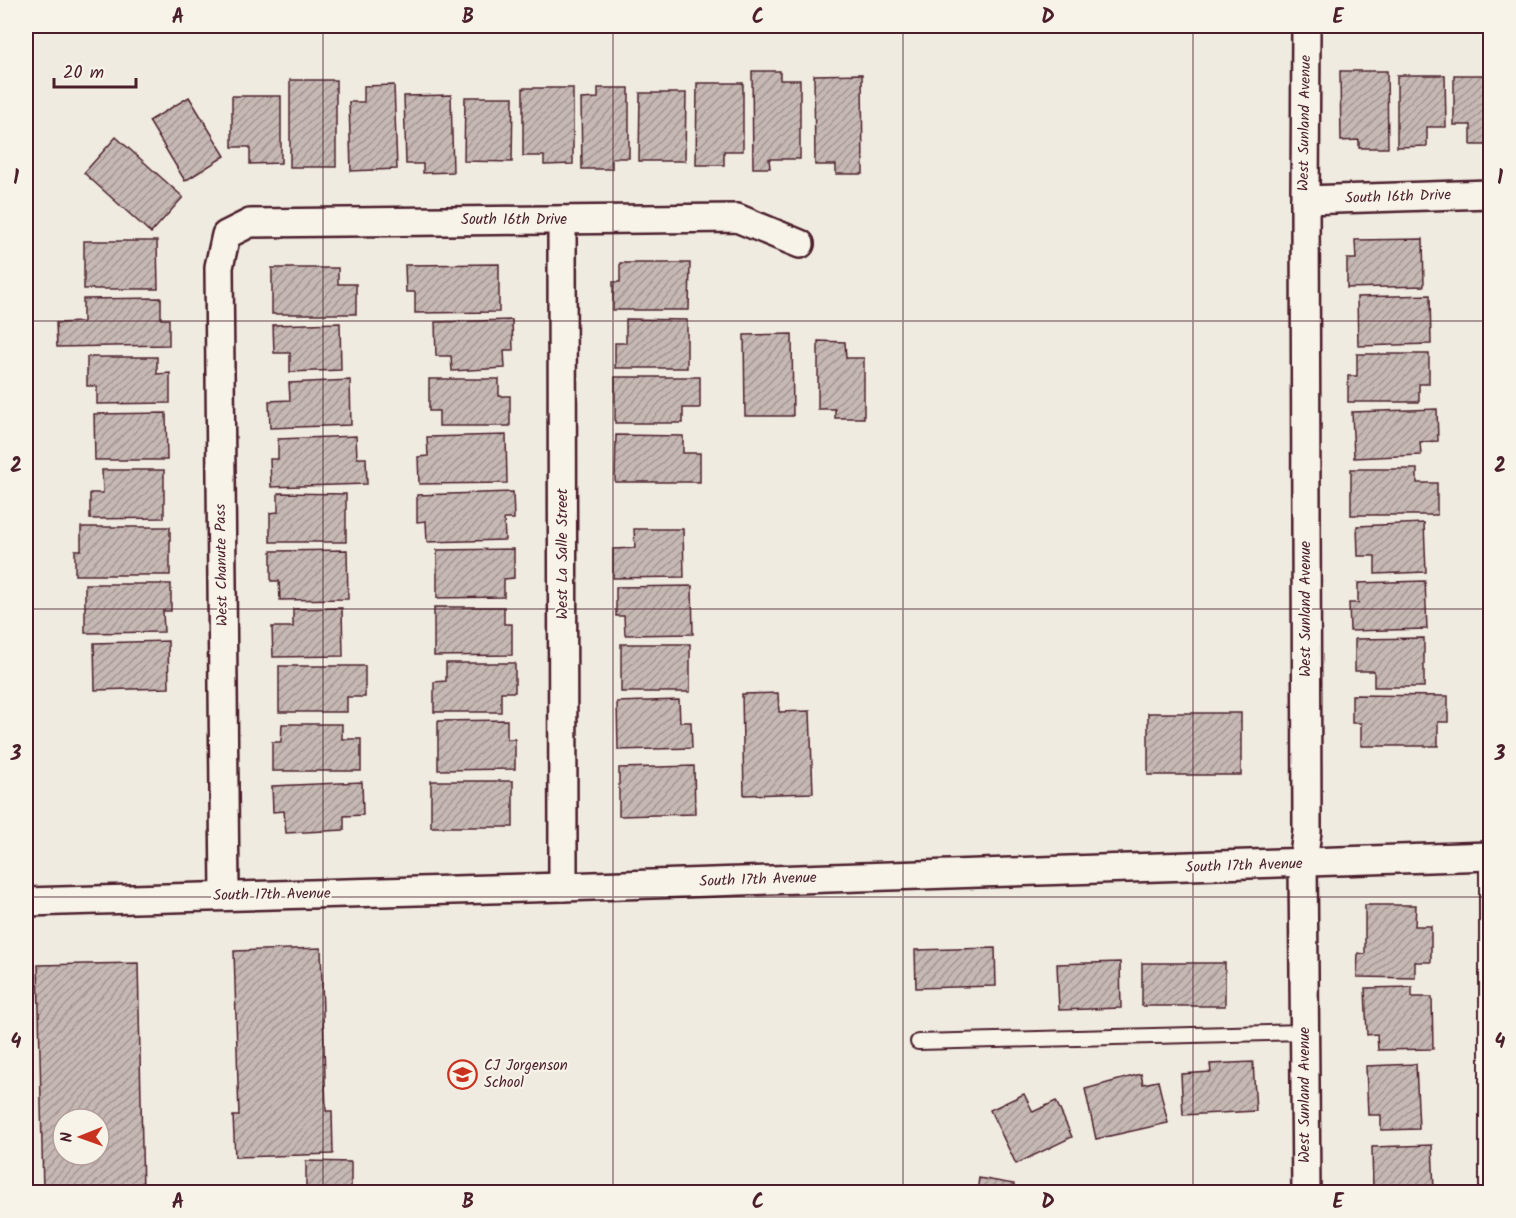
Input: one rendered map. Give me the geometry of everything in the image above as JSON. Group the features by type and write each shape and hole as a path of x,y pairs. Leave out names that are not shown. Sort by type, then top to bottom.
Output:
{"street":[{"name":"West Sunland Avenue","path":"1306,26 1307,831 1303,864 1306,1192"},
{"name":"South 16th Drive","path":"1305,200 1491,194"},
{"name":"South 16th Drive","path":"226,235 250,223 737,218 800,244"},
{"name":"West La Salle Street","path":"562,220 563,887"},
{"name":"West Chanute Pass","path":"225,896 219,267 226,235"},
{"name":"South 17th Avenue","path":"26,902 1489,857"}],"lane":[{"path":"1487,1192 1489,857"},
{"path":"918,1042 1305,1032"}],"building":[{"path":"752,71 780,71 780,80 800,80 800,159 769,159 770,168 753,168"},
{"path":"1340,71 1387,71 1388,148 1359,148 1359,140 1341,141"},
{"path":"862,74 863,174 836,174 836,165 815,165 814,75"},
{"path":"1397,75 1445,75 1446,127 1427,127 1427,146 1397,147"},
{"path":"1454,75 1490,75 1490,145 1471,145 1471,125 1454,125"},
{"path":"290,80 336,80 336,167 290,167"},
{"path":"697,83 743,83 743,151 724,151 724,165 696,165"},
{"path":"394,85 397,169 351,171 349,102 364,102 364,86"},
{"path":"523,88 573,88 573,164 544,165 544,156 523,156"},
{"path":"598,88 629,88 629,158 612,158 612,169 582,169 581,99 598,98"},
{"path":"640,93 686,93 685,161 639,161"},
{"path":"451,95 453,172 423,173 423,164 406,164 404,96"},
{"path":"232,96 281,96 281,163 250,164 250,147 232,147"},
{"path":"189,97 225,156 185,181 149,121"},
{"path":"465,97 513,97 512,162 464,161"},
{"path":"116,137 183,197 151,233 84,173"},
{"path":"1423,239 1424,286 1347,288 1347,259 1356,259 1355,240"},
{"path":"84,241 157,241 158,289 84,289"},
{"path":"620,263 690,263 689,310 613,310 613,282 620,282"},
{"path":"499,264 499,312 415,313 415,292 406,292 405,265"},
{"path":"272,268 338,268 338,284 356,284 356,314 272,314"},
{"path":"1430,295 1431,344 1358,346 1357,297"},
{"path":"161,298 161,319 169,319 169,345 57,347 56,323 83,322 83,299"},
{"path":"626,319 687,320 687,368 615,368 615,343 626,343"},
{"path":"512,320 513,350 504,350 505,368 452,371 451,356 436,356 435,322"},
{"path":"340,323 341,370 290,372 290,353 274,353 273,325"},
{"path":"792,334 793,416 745,416 744,335"},
{"path":"818,341 845,342 846,358 864,358 864,418 835,418 835,409 818,409"},
{"path":"1357,354 1429,354 1429,384 1419,384 1419,402 1348,402 1348,376 1357,376"},
{"path":"87,357 157,357 157,374 170,373 170,403 97,404 97,386 87,386"},
{"path":"615,377 700,377 700,408 683,408 683,423 615,423"},
{"path":"429,379 499,379 499,396 510,396 510,426 439,426 439,411 429,411"},
{"path":"350,380 351,425 270,428 269,401 290,400 289,383"},
{"path":"1437,409 1438,441 1420,442 1421,455 1354,458 1352,412"},
{"path":"166,413 167,460 95,460 94,414"},
{"path":"506,435 507,483 419,484 418,457 428,456 427,437"},
{"path":"616,435 683,436 683,453 700,453 700,482 615,482"},
{"path":"356,436 357,458 366,458 367,484 271,487 270,459 278,459 278,439"},
{"path":"1351,469 1417,469 1417,483 1437,483 1437,515 1351,515"},
{"path":"102,470 164,470 164,518 90,519 90,493 103,493"},
{"path":"513,492 514,519 504,519 505,540 427,542 426,521 417,522 417,495"},
{"path":"278,493 346,494 346,542 270,542 270,513 278,512"},
{"path":"1424,523 1426,572 1375,574 1375,556 1358,556 1357,526"},
{"path":"81,527 170,527 170,575 75,575 75,550 81,550"},
{"path":"634,529 683,529 684,577 613,578 613,549 635,548"},
{"path":"514,549 514,578 504,579 504,597 437,598 437,550"},
{"path":"347,550 348,599 280,600 279,581 271,581 271,551"},
{"path":"1425,581 1427,629 1350,631 1349,603 1358,603 1358,583"},
{"path":"85,584 171,584 171,611 163,611 164,632 85,633"},
{"path":"692,586 693,634 625,635 624,616 616,616 616,587"},
{"path":"434,607 504,607 504,624 512,624 512,655 434,656"},
{"path":"342,608 343,656 273,657 272,627 293,627 293,609"},
{"path":"1424,638 1424,687 1374,687 1374,671 1355,671 1355,639"},
{"path":"168,641 169,688 95,690 94,643"},
{"path":"621,644 690,644 690,692 621,692"},
{"path":"446,663 515,663 515,692 501,692 501,712 434,712 434,682 446,681"},
{"path":"279,666 365,666 365,697 347,697 347,712 279,712"},
{"path":"778,693 779,712 810,711 813,793 744,795 742,694"},
{"path":"1352,695 1448,696 1448,722 1438,722 1438,746 1361,746 1361,723 1352,723"},
{"path":"679,700 680,722 691,722 692,748 618,750 617,702"},
{"path":"1148,713 1241,713 1241,775 1148,775"},
{"path":"507,720 507,739 515,739 515,769 438,770 438,721"},
{"path":"282,724 342,724 342,739 361,739 361,771 272,771 272,742 281,742"},
{"path":"694,766 695,814 619,816 619,768"},
{"path":"431,781 513,781 513,827 431,827"},
{"path":"362,782 363,815 344,816 344,830 286,833 284,811 273,812 272,786"},
{"path":"1365,905 1416,905 1415,926 1431,926 1431,962 1415,962 1415,978 1357,977 1358,953 1365,954"},
{"path":"321,948 326,1111 332,1111 333,1154 235,1157 233,1116 239,1116 234,951"},
{"path":"995,948 996,986 916,988 915,950"},
{"path":"1120,962 1121,1008 1059,1010 1057,964"},
{"path":"138,963 143,1192 43,1192 38,965"},
{"path":"1142,963 1225,963 1225,1006 1142,1006"},
{"path":"1412,987 1412,997 1432,997 1433,1049 1378,1050 1377,1034 1367,1035 1365,988"},
{"path":"1253,1062 1256,1111 1183,1115 1181,1074 1211,1072 1210,1064"},
{"path":"1416,1064 1419,1129 1381,1130 1381,1115 1368,1115 1366,1066"},
{"path":"1141,1074 1143,1084 1158,1081 1168,1123 1096,1139 1085,1089"},
{"path":"1024,1094 1033,1112 1056,1101 1072,1137 1016,1164 990,1110"},
{"path":"1432,1145 1434,1190 1373,1192 1372,1147"},
{"path":"306,1161 351,1162 351,1192 306,1192"},
{"path":"979,1178 1014,1184 1013,1192 977,1192"}],"place":[{"name":"CJ Jorgenson School","path":"463,1075"}]}
